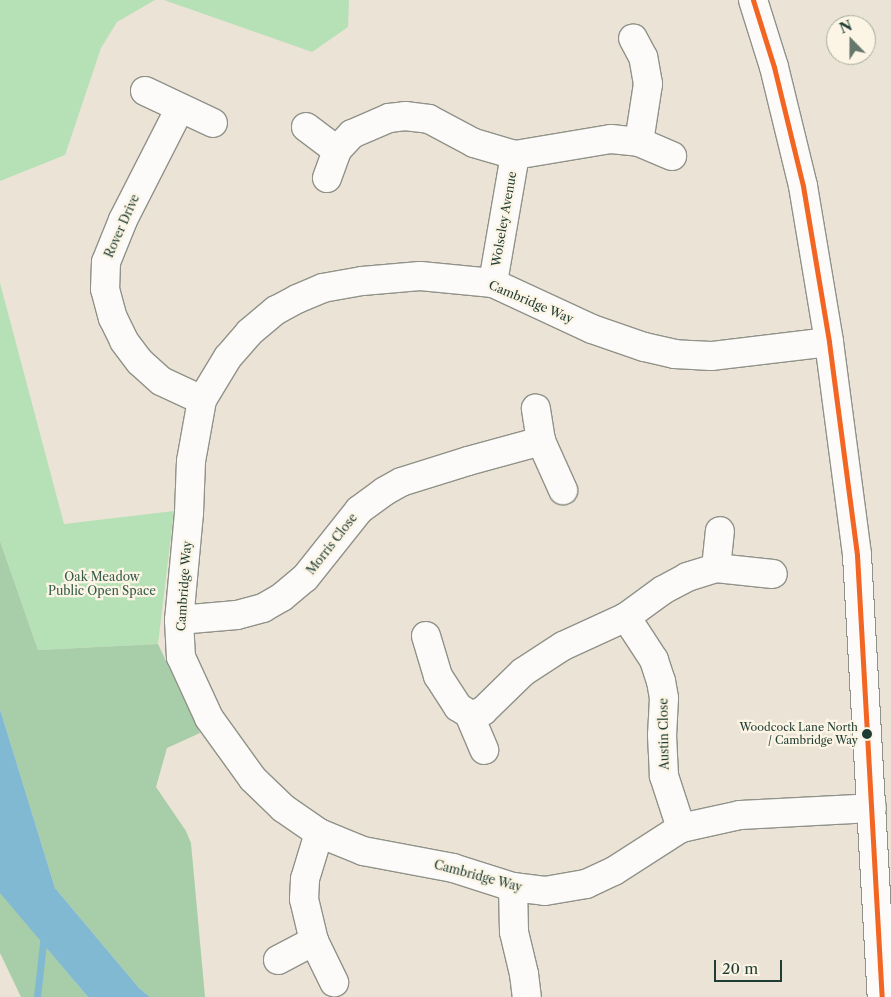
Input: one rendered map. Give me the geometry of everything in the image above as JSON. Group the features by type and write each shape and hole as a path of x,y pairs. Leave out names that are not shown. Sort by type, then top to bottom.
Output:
{"street":[{"path":"753,0 774,67 803,186 829,342 857,554 882,997"},
{"path":"633,38 643,58 648,84 639,142"},
{"path":"145,91 213,123"},
{"name":"Rover Drive","path":"180,108 123,220 106,262 104,289 113,318 124,341 140,362 161,381 202,400"},
{"name":"Wolseley Avenue","path":"327,178 337,150 352,134 389,118 405,116 429,119 474,143 515,155 611,139 639,142 672,156"},
{"path":"306,127 337,150"},
{"name":"Wolseley Avenue","path":"492,284 515,155"},
{"name":"Cambridge Way","path":"829,342 711,356 675,354 644,347 592,329 492,284 420,276 362,281 323,288 276,310 250,333 228,357 202,400 191,461 179,620 181,657 209,718 252,779 283,808 319,833 364,850 453,868 513,887 545,891 586,884 614,871 681,828 740,815 872,808"},
{"path":"536,408 541,441 563,490"},
{"name":"Morris Close","path":"179,620 237,615 262,608 282,597 305,578 359,510 385,491 401,482 468,460 541,441"},
{"path":"716,568 720,531"},
{"path":"469,714 483,711 523,672 563,646 626,616 663,590 687,577 716,568 773,574"},
{"name":"Austin Close","path":"626,616 654,660 661,681 664,698 662,735 664,776 681,828"},
{"path":"426,636 438,676 458,707 469,714 484,750"},
{"path":"319,833 305,879 304,899 314,941 334,982"},
{"path":"513,887 514,932 524,974 527,997"},
{"path":"278,960 314,941"}],"green space":[{"path":"0,0 155,0 117,22 101,48 65,155 0,181"},
{"path":"164,0 349,0 348,27 312,52"},
{"name":"Oak Meadow Public Open Space","path":"0,283 64,524 174,511 158,644 38,650 0,541"},
{"path":"0,541 38,650 158,644 200,733 167,748 156,787 186,831 191,843 205,997 150,997 139,988 55,888 0,709"},
{"path":"0,892 88,997 21,997 0,953"}],"water":[{"path":"0,709 55,888 139,988 150,997 88,997 0,893"}],"waterway":[{"path":"37,997 44,935"}],"transit line":[{"path":"753,0 774,67 803,186 829,342 857,555 882,997"}],"place":[{"name":"Woodcock Lane North / Cambridge Way","path":"867,734"}]}
